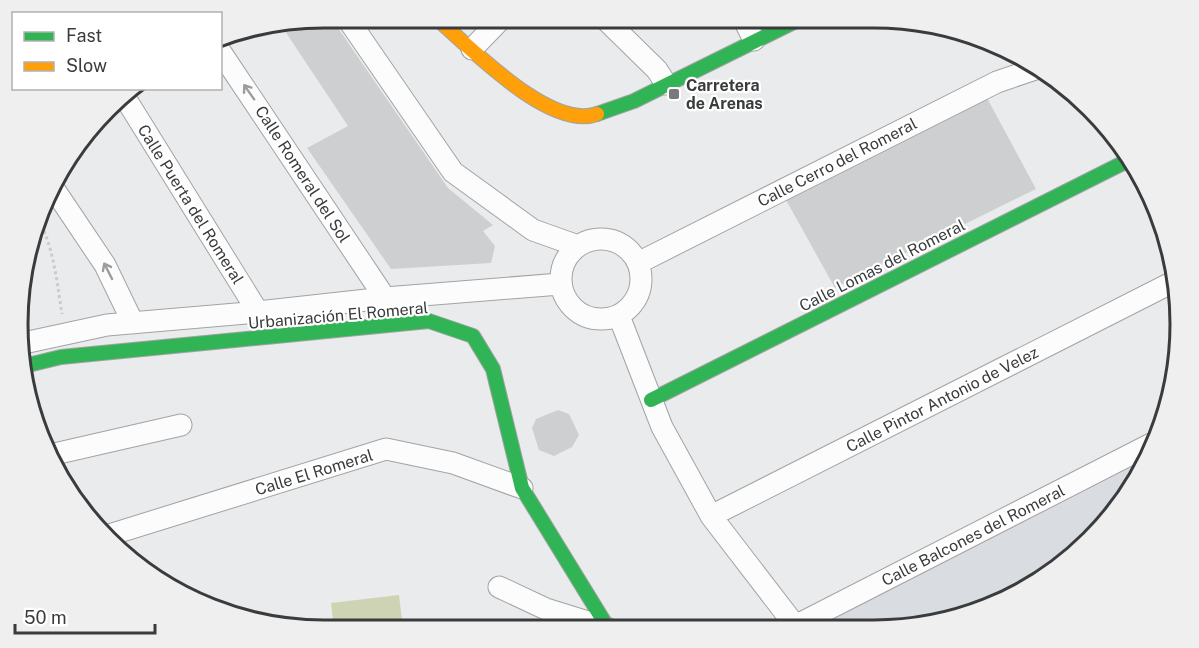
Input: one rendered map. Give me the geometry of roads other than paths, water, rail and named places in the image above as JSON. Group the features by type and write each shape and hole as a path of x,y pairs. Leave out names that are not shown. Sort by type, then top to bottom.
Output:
{"street":[{"path":"354,28 453,172 533,230 578,246"},
{"path":"448,28 519,89 551,110 586,118 634,101 780,28"},
{"path":"472,49 492,28"},
{"path":"614,28 657,70 666,84"},
{"path":"748,28 754,40"},
{"name":"Calle Romeral del Sol","path":"222,54 385,298"},
{"name":"Calle Cerro del Romeral","path":"638,263 997,82 1028,71"},
{"name":"Calle Puerta del Romeral","path":"128,103 258,312"},
{"name":"Calle Lomas del Romeral","path":"651,400 1123,163"},
{"path":"58,195 105,265 133,323"},
{"path":"605,239 622,245 638,263 641,271 638,297 619,316 610,320 579,315 564,299 560,284 566,258 578,246 591,240 605,239"},
{"path":"29,342 107,325 385,298 560,284"},
{"name":"Calle Pintor Antonio de Velez","path":"711,516 1168,285"},
{"path":"619,316 662,427 711,516 791,620"},
{"name":"Urbanización El Romeral","path":"31,364 62,357 429,321 473,336 493,369 522,488 603,620"},
{"path":"58,453 181,425"},
{"name":"Calle Balcones del Romeral","path":"810,620 1143,448"},
{"name":"Calle El Romeral","path":"115,533 386,449 453,463 522,488"},
{"path":"499,587 546,609 582,620"}],"place":[{"name":"Carretera de Arenas","path":"674,94"}]}
